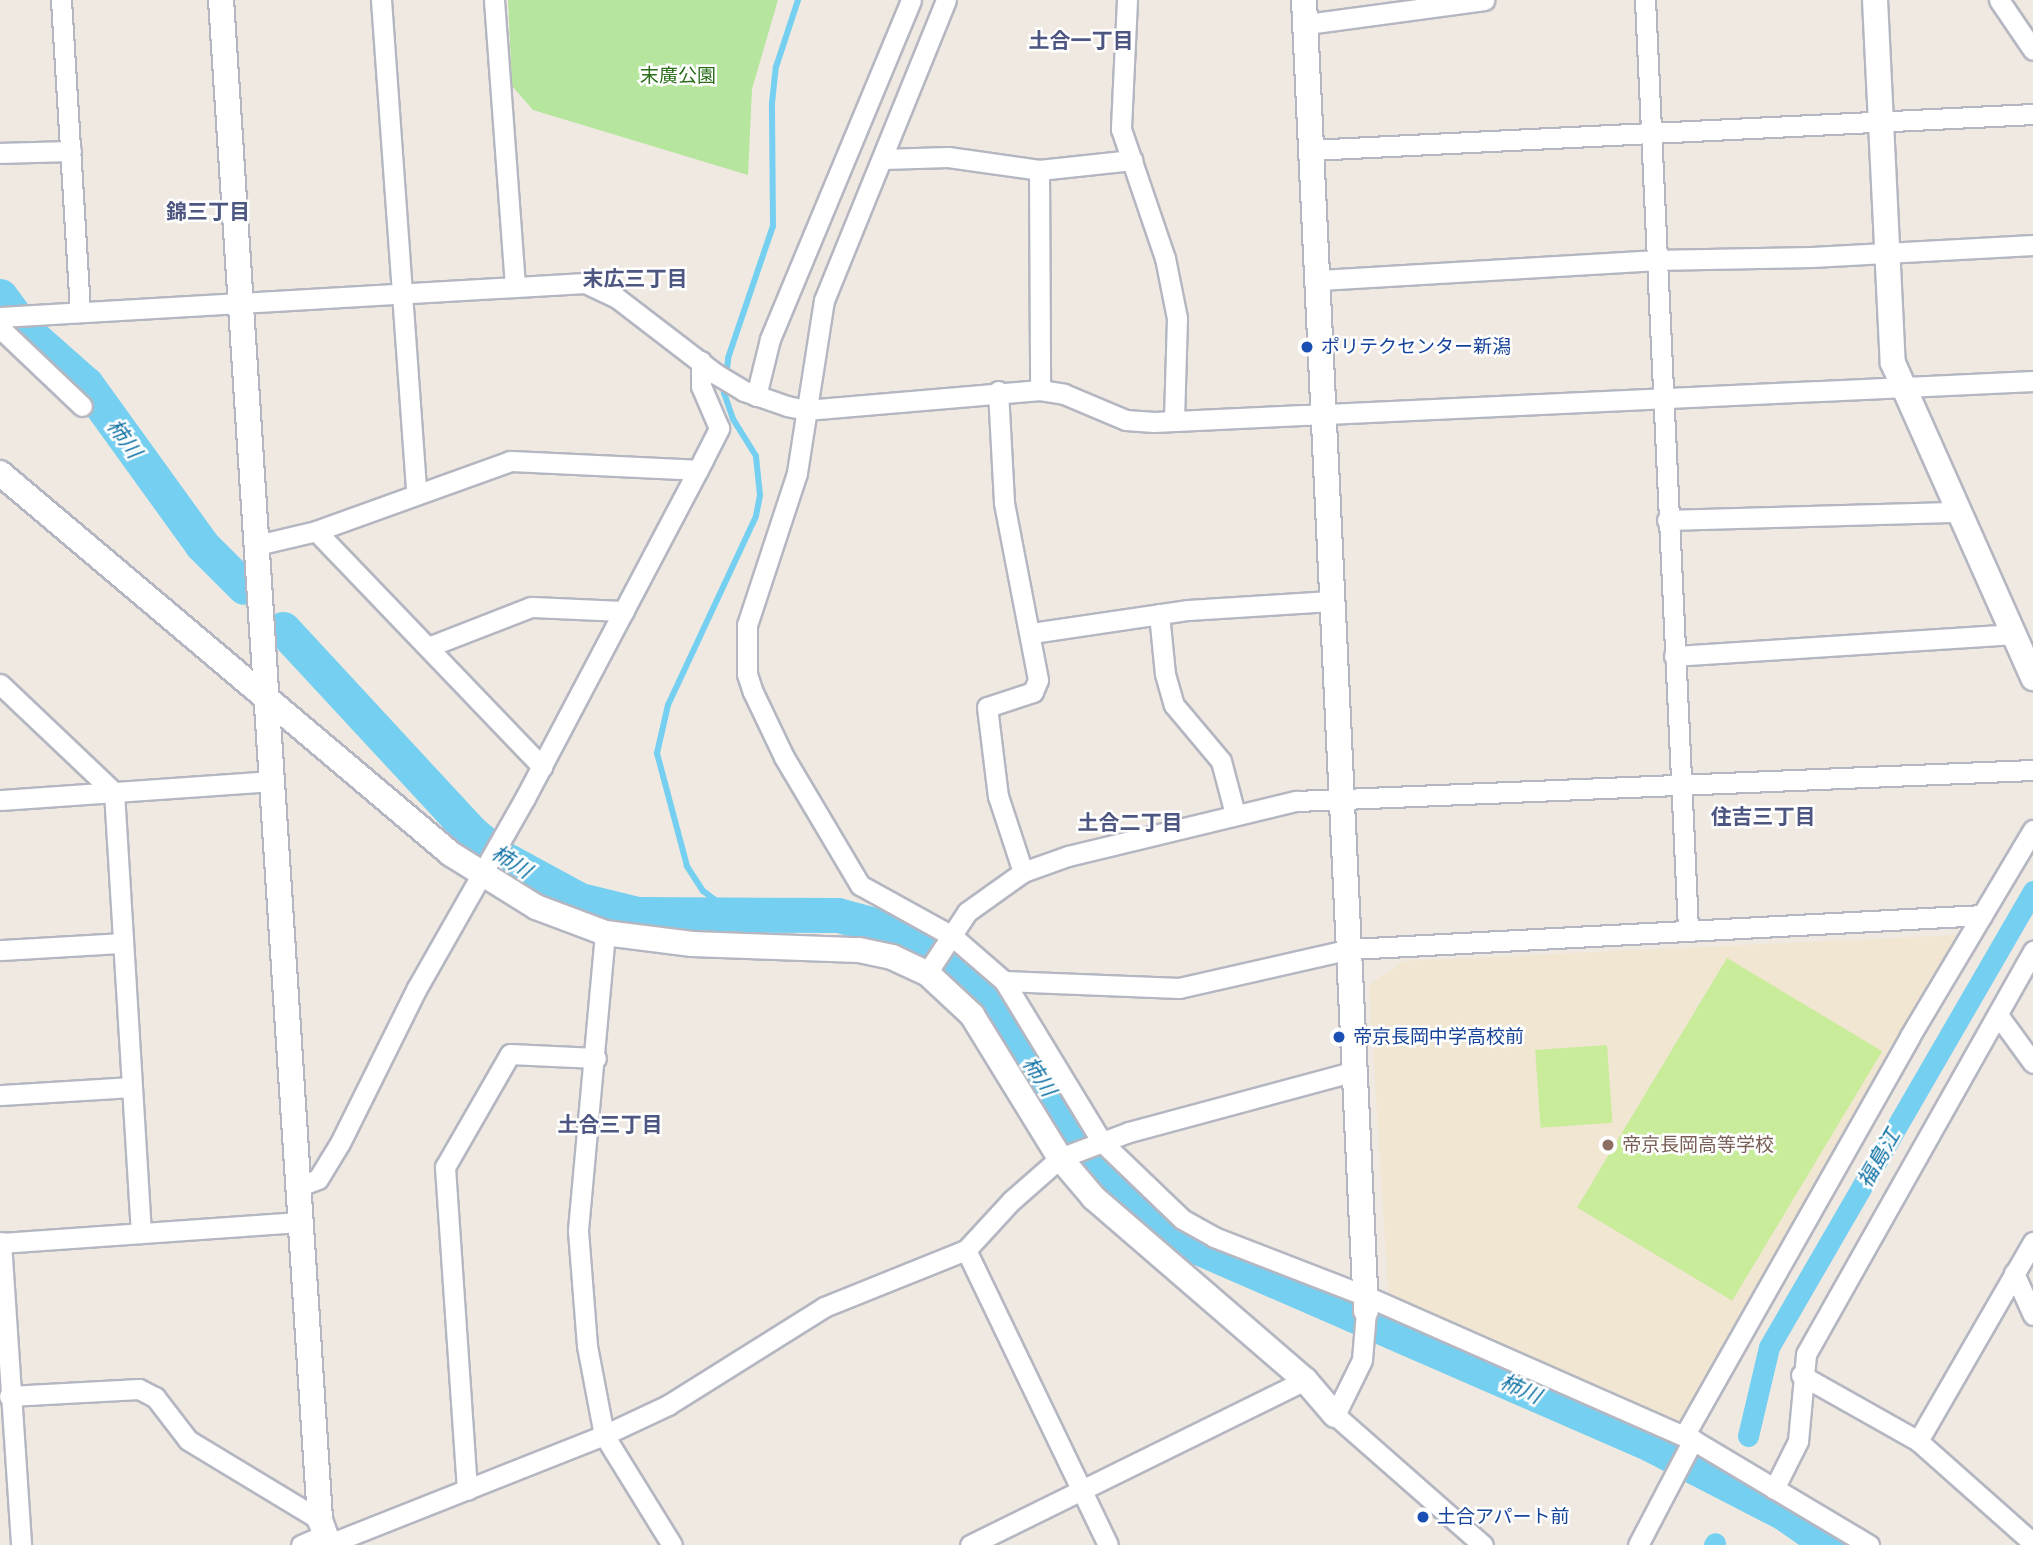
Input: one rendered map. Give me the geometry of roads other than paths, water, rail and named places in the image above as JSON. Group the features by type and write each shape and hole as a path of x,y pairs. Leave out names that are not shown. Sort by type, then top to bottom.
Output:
{"street":[{"path":"61,0 80,312"},
{"path":"221,0 268,701 270,780 300,1186 300,1222 326,1536"},
{"path":"382,0 400,295 416,492"},
{"path":"494,0 515,286"},
{"path":"750,394 770,339 911,0"},
{"path":"946,0 824,300 789,500 767,553 747,625 747,674 783,757 860,885 951,939 1004,981 1102,1142 1182,1219 1214,1237 1366,1304 1689,1441 1869,1545"},
{"path":"1127,0 1121,129 1165,258 1177,318 1174,421"},
{"path":"1335,1415 1365,1345 1366,1304 1351,949 1331,601 1320,280 1310,150 1305,12 1485,0"},
{"path":"1645,0 1653,260 1688,929"},
{"path":"1875,0 1890,341 1902,387 2033,678"},
{"path":"1999,0 2033,50"},
{"path":"1310,150 1648,136 2033,114"},
{"path":"0,153 71,151"},
{"path":"883,159 948,157 1039,170 1132,160"},
{"path":"1039,170 1040,390"},
{"path":"1320,280 1653,260 1886,253 2033,244"},
{"path":"0,317 242,300 400,295 585,283 617,298 709,368 750,394 806,410 998,391 1040,390 1076,398 1126,420 1174,421 2033,381"},
{"path":"0,328 82,406"},
{"path":"300,1186 318,1179 340,1143 417,988 542,767 719,428 701,386 709,368"},
{"path":"998,391 1004,503 1012,561 1032,633 1038,680 1033,692 987,707 998,796 1023,872"},
{"path":"257,545 316,531 416,492 510,461 698,470"},
{"path":"0,473 268,701 489,859 557,918 605,933 692,944 859,950 931,969 972,1015 1060,1158 1094,1198 1305,1380 1335,1415 1483,1545"},
{"path":"1667,520 1959,512"},
{"path":"316,531 542,767"},
{"path":"1032,633 1159,614 1331,601"},
{"path":"428,647 531,607 624,611"},
{"path":"1159,614 1165,674 1174,705 1221,761 1235,814"},
{"path":"1674,656 2013,634"},
{"path":"0,684 114,792 141,1233"},
{"path":"931,969 967,912 1023,872 1068,856 1296,801 1680,782 2033,770"},
{"path":"0,800 270,780"},
{"path":"1638,1545 1689,1441 1982,915 2033,830"},
{"path":"1004,981 1179,988 1351,949 1982,915"},
{"path":"605,933 579,1231 587,1346 604,1435 672,1545"},
{"path":"0,950 123,943"},
{"path":"1774,1489 1798,1441 1801,1375 1806,1354 2033,951"},
{"path":"1998,1015 2033,1063"},
{"path":"467,1490 445,1167 510,1054 596,1058"},
{"path":"301,1545 467,1490 604,1435 668,1405 824,1307 966,1250 1011,1201 1060,1158 1102,1142 1355,1071"},
{"path":"0,1095 131,1087"},
{"path":"21,1545 8,1459 9,1396 0,1242 300,1222"},
{"path":"1919,1441 2033,1242"},
{"path":"966,1250 1108,1545"},
{"path":"2014,1273 2033,1315"},
{"path":"1801,1375 1919,1441 2033,1543"},
{"path":"970,1545 1305,1380"},
{"path":"9,1396 139,1389 155,1397 188,1440 326,1536"}],"waterway":[{"path":"731,912 703,891 687,866 657,753 668,705 756,516 760,495 756,456 733,419 724,393 728,358 773,226 772,103 776,67 798,0"},
{"name":"柿川","path":"0,296 26,331 86,384 202,545 244,587"},
{"name":"柿川","path":"283,629 472,833 501,857 580,900 637,914 838,915 914,936 962,968 985,991 1095,1161 1161,1225 1193,1245 1650,1444 1784,1513 1830,1545"},
{"name":"福島江","path":"1748,1436 1769,1347 2033,891"}],"place":[{"name":"ポリテクセンター新潟","path":"1307,347"},
{"name":"帝京長岡中学高校前","path":"1339,1037"},
{"name":"帝京長岡高等学校","path":"1608,1145"},
{"name":"土合アパート前","path":"1423,1517"}],"district":[{"name":"土合一丁目","path":"1081,40"},
{"name":"錦三丁目","path":"208,211"},
{"name":"末広三丁目","path":"635,278"},
{"name":"住吉三丁目","path":"1763,816"},
{"name":"土合二丁目","path":"1130,822"},
{"name":"土合三丁目","path":"610,1124"}],"park label":[{"name":"末廣公園","path":"678,76"}]}
